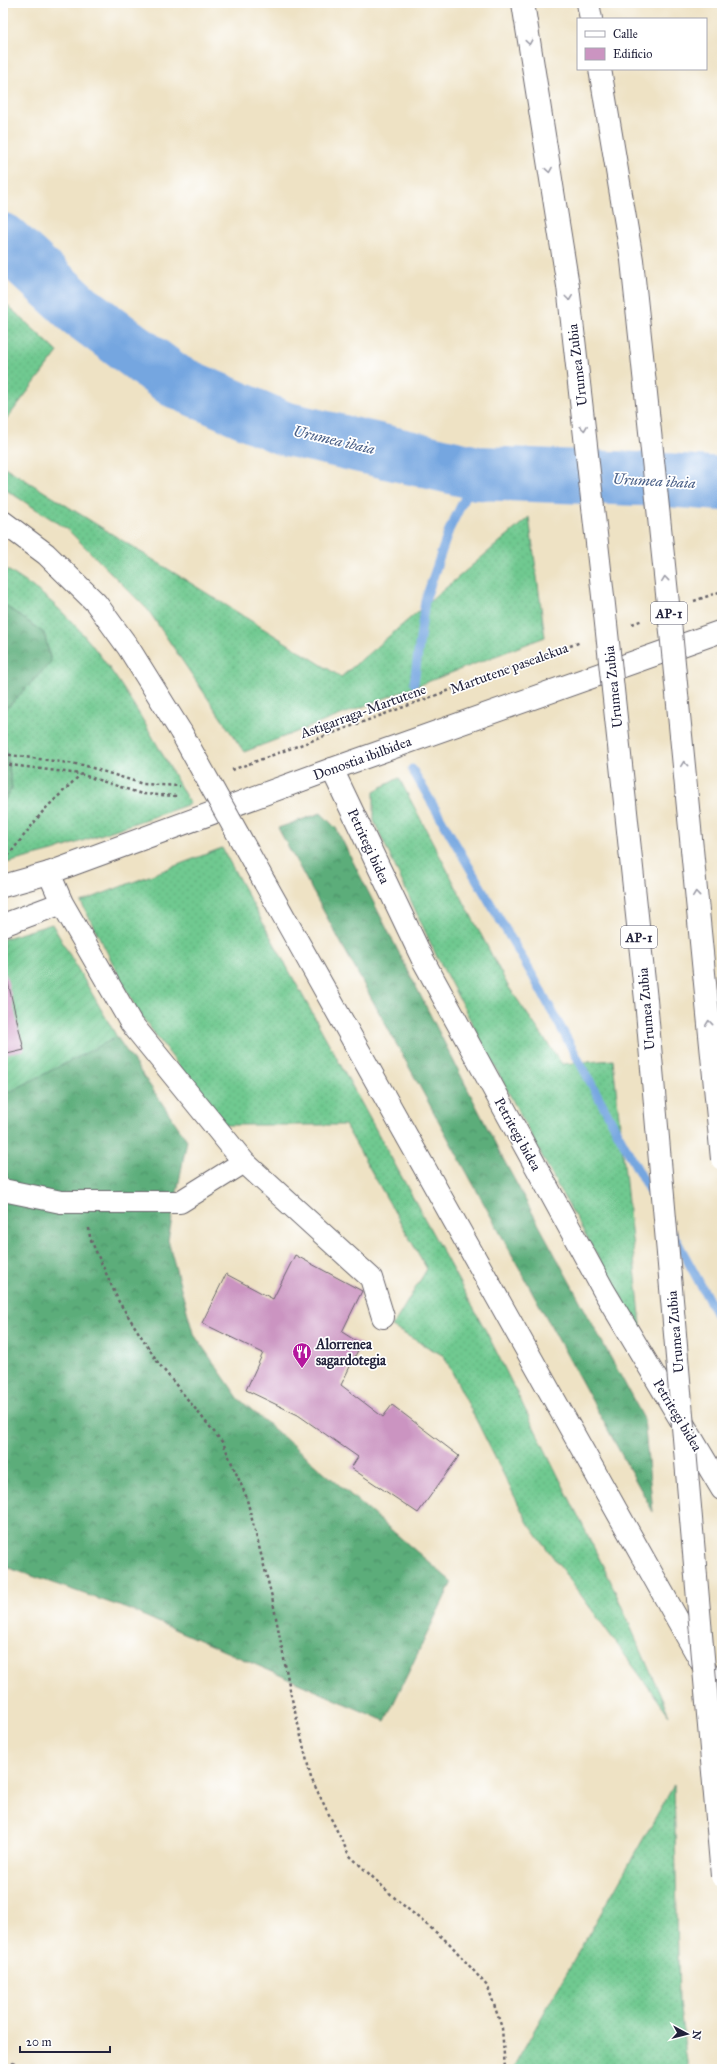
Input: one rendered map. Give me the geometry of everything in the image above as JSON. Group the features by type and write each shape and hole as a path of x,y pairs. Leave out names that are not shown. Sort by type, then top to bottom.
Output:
{"main road":[{"name":"Urumea Zubia","path":"523,3 568,286 646,1000 722,1876"},
{"path":"588,3 591,18"},
{"name":"AP-1","path":"600,70 632,260 671,632 722,1159"},
{"path":"3,522 46,554 96,603 128,647 181,732 722,1699"},
{"name":"Donostia ibilbidea","path":"3,886 49,873 332,769 722,631"},
{"name":"Petritegi bidea","path":"332,769 423,960 604,1292 722,1489"},
{"path":"49,873 62,903 131,1023 244,1162 372,1278 383,1317"},
{"path":"3,925 62,903"},
{"path":"3,1190 61,1202 180,1202 244,1162"}],"path":[{"path":"692,602 722,591"},
{"path":"625,626 648,618"},
{"name":"Astigarraga-Martutene","path":"231,770 588,640"},
{"path":"3,754 82,765 143,784 186,786"},
{"path":"3,764 80,774 142,794 180,796"},
{"path":"7,858 44,810 80,774"},
{"path":"87,1202 90,1238 119,1302 159,1364 223,1443 246,1496 272,1597 291,1695 311,1778 349,1855 397,1900 450,1944 488,1987 502,2028 505,2069"},
{"path":"12,2062 30,2069"}],"green space":[{"path":"3,301 58,352 3,424"},
{"path":"3,466 341,677 529,517 545,637 244,752 148,610 67,529 3,488"},
{"path":"3,567 32,586 48,599 70,620 90,643 109,668 144,722 190,804 53,851 3,864 3,803 12,788 3,728 3,712 51,661 44,633 3,604"},
{"path":"3,604 44,633 51,662 3,712"},
{"path":"3,728 12,788 3,803"},
{"path":"399,778 508,986 562,1064 613,1060 642,1334 561,1192 437,957 374,821 374,791"},
{"path":"321,813 336,828 501,1155 644,1419 653,1512 278,828"},
{"path":"222,848 487,1333 611,1582 669,1715 528,1523 444,1356 392,1327 427,1269 345,1125 223,1125 137,1010 81,902"},
{"path":"52,924 117,1037 3,1095 3,939"},
{"path":"117,1037 187,1140 168,1240 193,1333 239,1399 452,1582 385,1721 128,1609 3,1566 3,1095"},
{"path":"674,1785 679,2001 688,2069 512,2069"}],"building":[{"path":"6,974 24,1050 3,1055 3,975"},
{"name":"Alorrenea sagardotegia","path":"295,1255 362,1291 342,1332 361,1344 341,1385 383,1417 392,1405 459,1456 418,1513 351,1468 358,1457 298,1415 246,1390 263,1353 202,1323 226,1274 273,1299"}],"waterway":[{"name":"Urumea ibaia","path":"3,240 79,310 175,381 283,428 477,473 666,480 722,484"},
{"path":"414,683 425,601 449,530 477,473"},
{"path":"412,769 534,978 657,1205"},
{"path":"673,1234 722,1324"}],"place":[{"name":"Alorrenea sagardotegia","path":"302,1369"}]}
